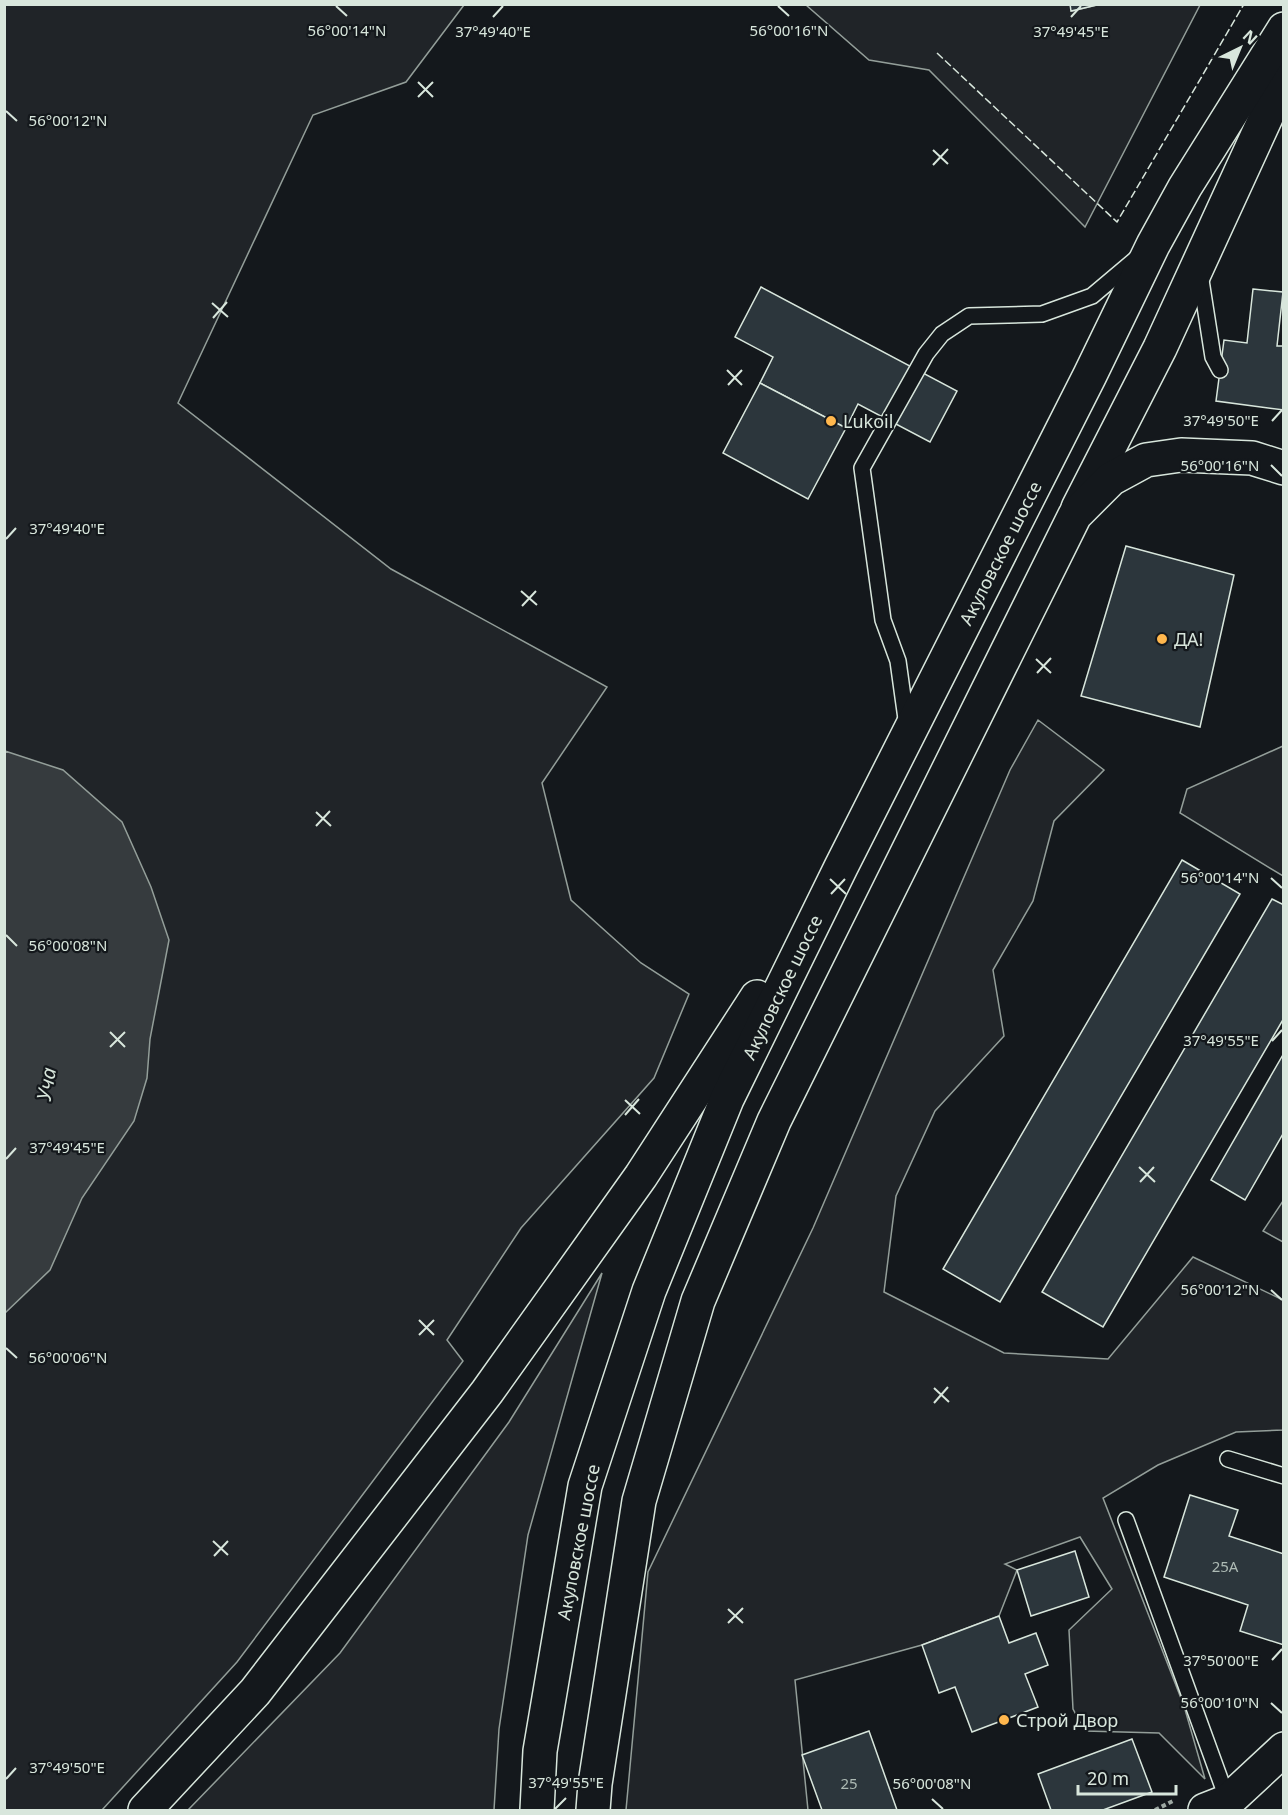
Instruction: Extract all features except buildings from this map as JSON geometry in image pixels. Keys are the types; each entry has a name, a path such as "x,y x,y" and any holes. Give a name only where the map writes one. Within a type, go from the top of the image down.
{"street":[{"name":"Акуловское шоссе","path":"537,1810 540,1751 585,1486 649,1291 727,1099 841,867 1085,386 1153,245 1185,187 1284,29"},
{"path":"593,1810 595,1784 639,1501 698,1301 774,1121 1160,348 1284,78"},
{"path":"1075,515 1111,479 1146,460 1181,455 1252,458 1284,468"},
{"path":"145,1810 255,1692 487,1392 641,1176 841,867"},
{"path":"1216,1806 1284,1749"},
{"path":"1216,1806 1284,1770"}],"lane":[{"path":"908,736 898,661 883,620 862,468 927,354 942,334 969,316 1042,314 1092,296 1153,245"},
{"path":"1199,264 1212,357 1220,370"},
{"path":"1228,1459 1284,1476"},
{"path":"1126,1520 1216,1806"}],"shaded area":[{"path":"1070,4 1072,11 1101,4 1200,5 1085,227 929,70 869,60 806,5"},
{"path":"5,5 464,5 406,82 313,115 178,403 391,569 607,687 542,783 571,900 641,963 689,994 654,1078 521,1228 447,1340 463,1361 237,1662 102,1810 5,1810"},
{"path":"1038,720 1104,770 1054,821 1033,901 993,970 1004,1036 935,1111 896,1196 884,1292 1004,1353 1108,1359 1193,1257 1283,1300 1283,1430 1236,1432 1158,1465 1103,1498 1184,1706 1205,1779 1159,1733 1085,1731 1073,1709 1069,1630 1112,1589 1080,1537 1005,1564 1017,1570 999,1616 922,1645 795,1680 808,1810 626,1810 648,1572 813,1228 1010,770"},
{"path":"1283,746 1283,876 1180,813 1187,789"},
{"path":"1283,1201 1283,1242 1263,1231"},
{"path":"602,1273 528,1535 499,1729 494,1810 188,1810 340,1653 509,1422"}],"water":[{"name":"Уча","path":"5,751 63,770 122,822 151,887 169,940 150,1039 147,1078 134,1121 82,1198 50,1270 5,1313"}],"fence":[{"path":"937,53 1117,222 1244,4"}],"place":[{"name":"Lukoil","path":"831,421"},
{"name":"ДА!","path":"1162,639"},
{"name":"Строй Двор","path":"1004,1720"}]}
